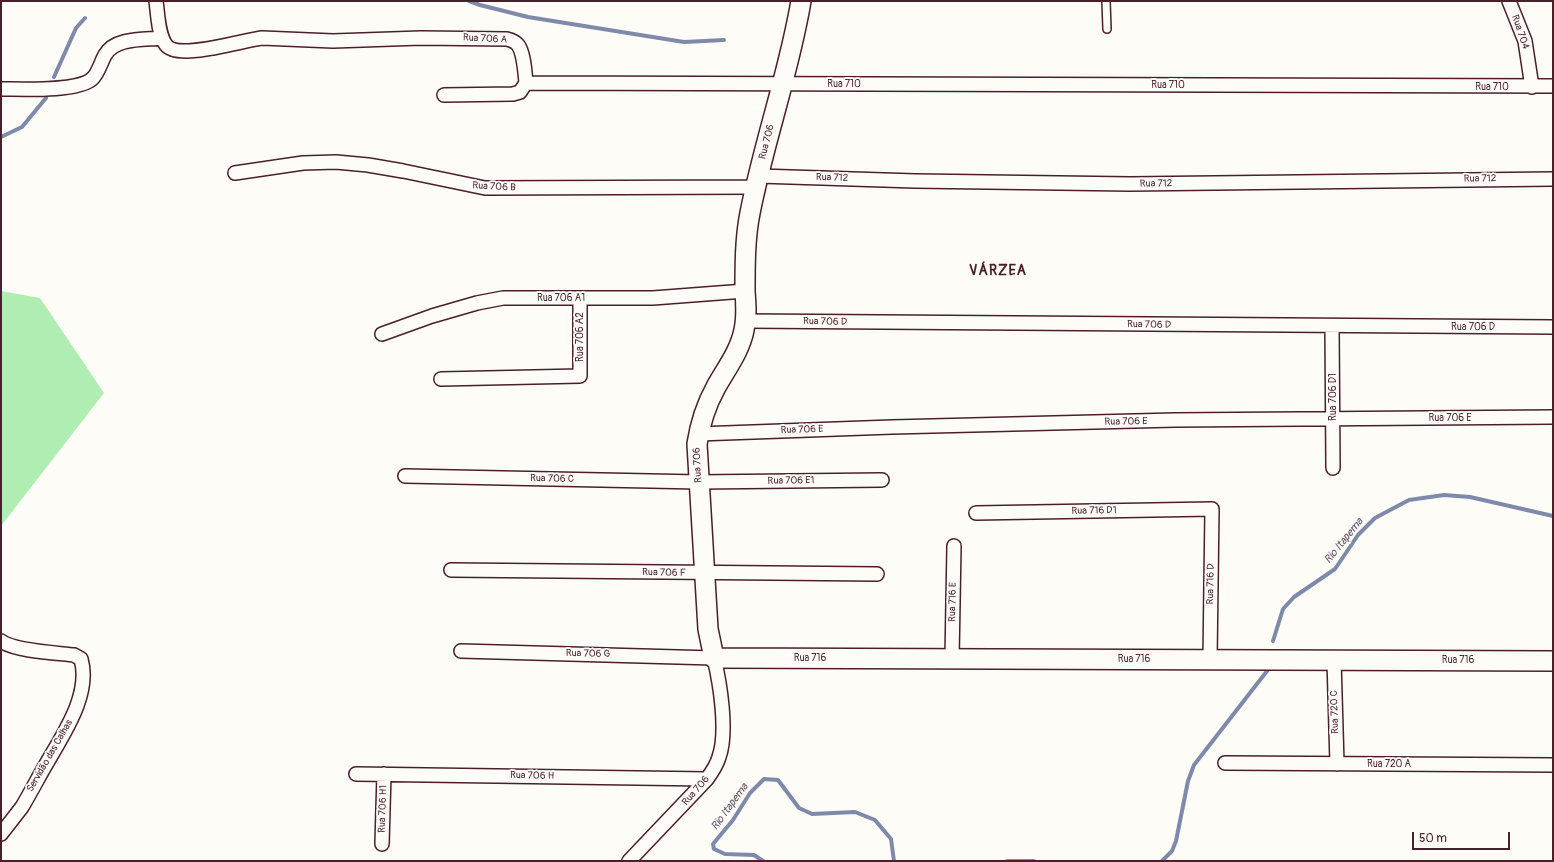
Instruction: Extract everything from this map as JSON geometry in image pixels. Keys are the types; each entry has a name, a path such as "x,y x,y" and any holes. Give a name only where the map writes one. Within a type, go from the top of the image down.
{"street":[{"path":"1,89 65,88 85,83 93,78 106,52 116,45 129,40 162,38 156,1"},
{"name":"Rua 706","path":"629,861 707,779 715,768 723,737 721,691 708,629 697,454 698,434 708,403 741,341 746,321 748,227 757,181 795,36 801,1"},
{"name":"Rua 704","path":"1509,1 1525,41 1532,87"},
{"name":"Rua 706 A","path":"162,38 167,47 173,50 183,51 217,47 250,39 262,38 333,41 420,38 507,39 514,41 521,51 526,83"},
{"path":"444,95 513,94 520,92 526,83 783,84"},
{"name":"Rua 710","path":"783,84 1553,86"},
{"name":"Rua 706 B","path":"235,173 303,163 336,162 368,165 403,171 485,188 757,181"},
{"name":"Rua 712","path":"757,181 923,181 1130,184 1553,178"},
{"name":"Rua 706 A1","path":"382,334 432,316 490,299 653,298 746,291"},
{"name":"Rua 706 A2","path":"441,378 580,376 580,298"},
{"name":"Rua 706 D","path":"746,321 1553,327"},
{"name":"Rua 706 D1","path":"1332,326 1333,468"},
{"name":"Rua 706 E","path":"698,434 924,426 1167,421 1553,417"},
{"name":"Rua 706 C","path":"405,476 699,482"},
{"name":"Rua 706 E1","path":"699,482 882,480"},
{"name":"Rua 716 D1","path":"976,513 1212,509"},
{"name":"Rua 716 D","path":"1210,659 1212,509"},
{"name":"Rua 716 E","path":"952,658 954,546"},
{"name":"Rua 706 F","path":"451,570 877,574"},
{"name":"Servidão das Calhas","path":"1,641 23,648 74,655 81,659 84,668 77,708 68,728 22,807 1,834"},
{"name":"Rua 706 G","path":"461,651 714,658"},
{"name":"Rua 716","path":"714,658 1553,661"},
{"name":"Rua 720 C","path":"1334,660 1337,764"},
{"name":"Rua 720 A","path":"1225,763 1553,765"},
{"name":"Rua 706 H","path":"356,774 707,779"},
{"name":"Rua 706 H1","path":"382,844 384,774"}],"lane":[{"path":"1106,1 1107,29"}],"green space":[{"path":"1,291 40,298 104,393 1,526"}],"waterway":[{"path":"469,1 528,17 684,42 724,40"},
{"path":"54,77 76,28 85,18"},
{"path":"1,137 22,127 46,98"},
{"name":"Rio Itapema","path":"1273,641 1283,609 1294,597 1335,569 1358,535 1375,518 1409,500 1444,495 1470,497 1553,516"},
{"name":"Rio Itapema","path":"1162,861 1172,851 1176,841 1188,781 1194,765 1267,671"},
{"name":"Rio Itapema","path":"763,861 754,855 725,854 714,849 713,844 733,820 750,793 764,779 778,780 799,808 812,814 855,812 875,820 891,839 894,861"},
{"name":"Rio Itapema","path":"1007,861 1034,861"}],"district":[{"name":"VÁRZEA","path":"998,271"}]}
